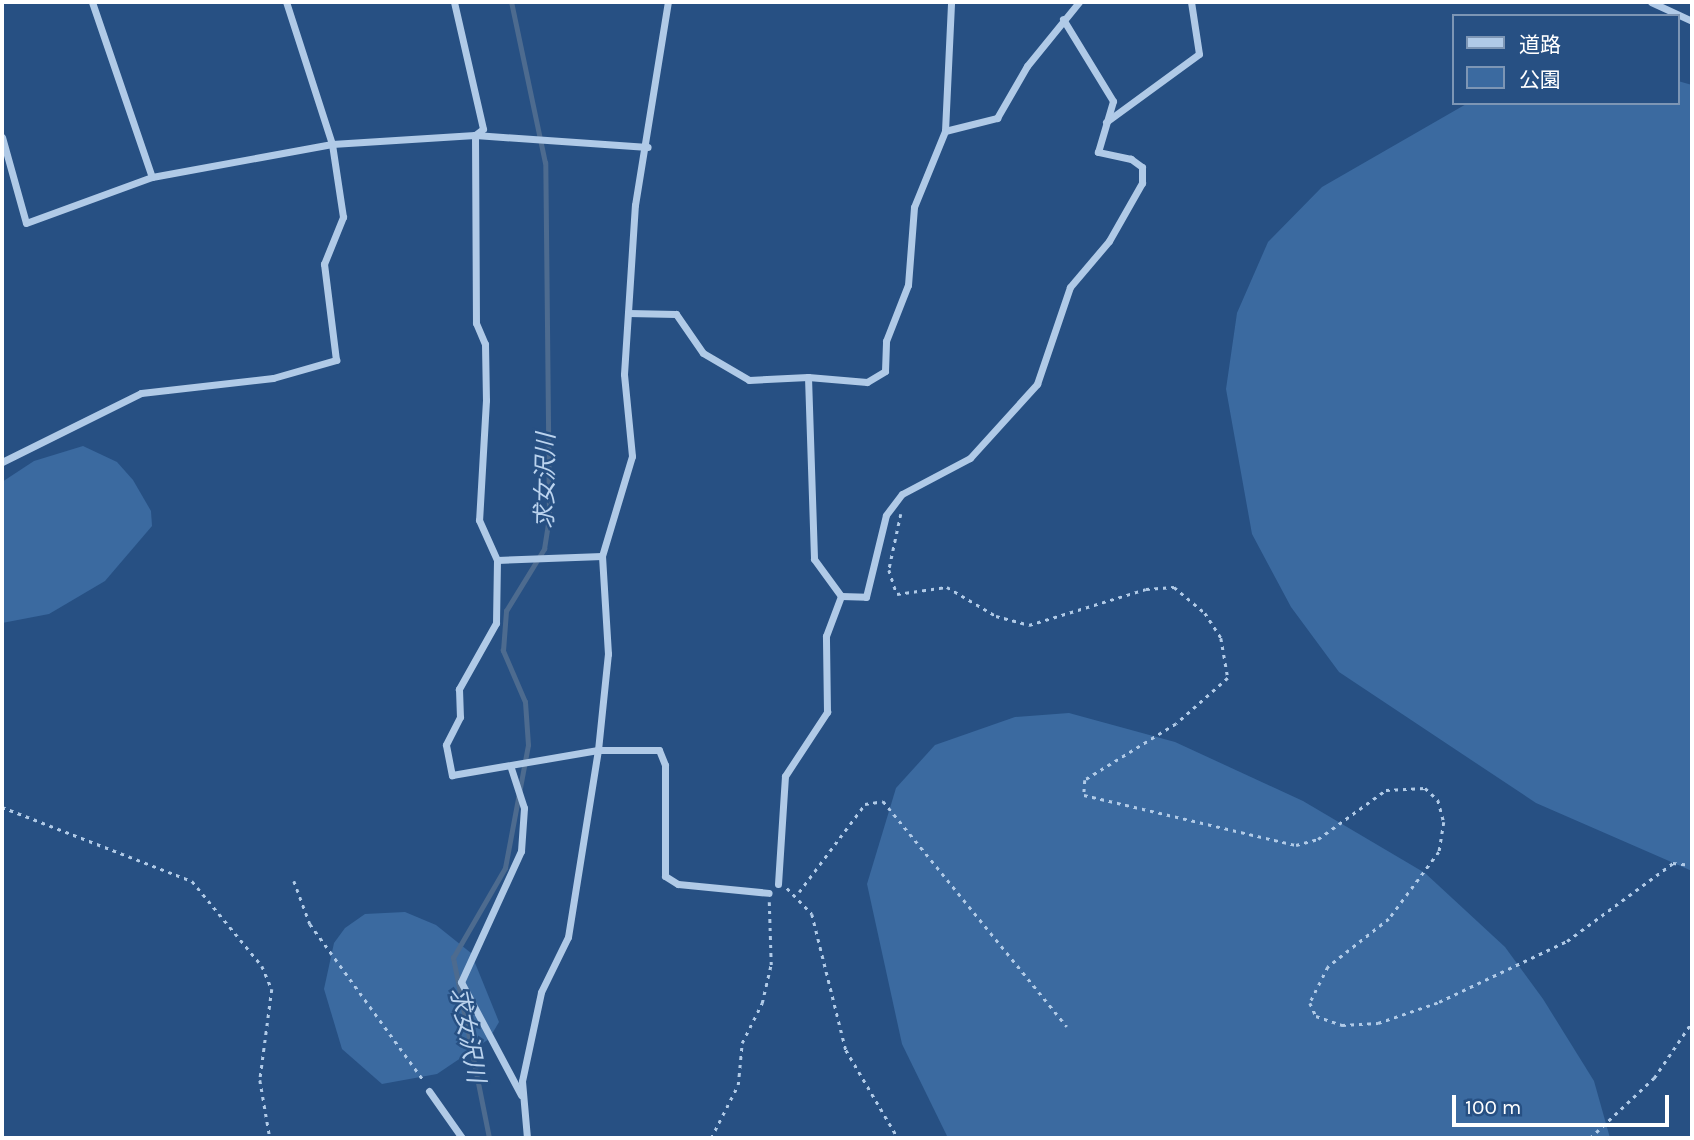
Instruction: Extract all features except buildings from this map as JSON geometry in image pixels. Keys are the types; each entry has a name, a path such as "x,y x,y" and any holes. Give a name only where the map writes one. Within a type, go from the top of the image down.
{"street":[{"path":"92,2 152,177"},
{"path":"2,462 141,393 273,378 335,360 324,264 343,217 332,144 286,2"},
{"path":"454,2 483,130 475,135"},
{"path":"527,1138 521,1095 541,992 568,937 598,750 608,654 602,556 632,456 624,374 635,205 648,147 668,2"},
{"path":"628,313 676,314 702,353 749,380 808,377 867,382 885,371 886,341 908,285 914,206 946,131 951,2"},
{"path":"946,131 997,118 1063,19 1069,5 1079,2"},
{"path":"1106,122 1199,54 1191,2"},
{"path":"1651,2 1677,14"},
{"path":"841,596 866,597 886,515 902,494 970,458 1037,384 1070,287 1109,242 1142,183 1142,167 1131,159 1098,152 1113,101 1063,19"},
{"path":"2,137 26,223 152,177 332,144 475,135 648,147"},
{"path":"475,135 476,323 485,344 486,400 476,475 479,520 497,560 496,623 459,689 460,717 446,761 452,775 511,768 598,750 659,750 665,765 665,876 678,884 769,893"},
{"path":"808,377 814,559 841,596"},
{"path":"497,560 602,556"},
{"path":"778,884 785,776 827,712 826,636 841,596"},
{"path":"511,768 524,808 521,851 473,944 461,982 521,1095"},
{"path":"429,1091 462,1138"}],"path":[{"path":"902,494 889,570 897,594 947,587 996,616 1029,625 1146,589 1174,587 1205,613 1221,638 1228,678 1176,724 1086,780 1084,795 1296,845 1327,833 1386,790 1424,788 1438,800 1444,822 1439,852 1389,919 1328,967 1310,1003 1317,1016 1342,1025 1378,1023 1439,1002 1567,941 1673,863 1692,865"},
{"path":"898,1138 846,1050 820,936 798,893 865,804 883,801 1067,1027"},
{"path":"2,807 192,881 244,945 272,989 260,1080 270,1138"},
{"path":"294,881 317,935 429,1091"},
{"path":"711,1138 738,1084 742,1043 762,1003 771,965 769,893"},
{"path":"1590,1138 1654,1078 1692,1021"}],"green space":[{"path":"1680,82 1692,85 1692,871 1536,803 1339,672 1291,607 1252,534 1226,389 1237,313 1268,242 1322,187 1465,105 1680,105"},
{"path":"83,446 117,462 133,480 151,511 152,526 105,581 49,614 2,623 2,482 34,461"},
{"path":"1069,713 1175,742 1303,801 1425,873 1505,947 1543,999 1594,1081 1610,1138 948,1138 902,1044 867,884 896,788 935,745 1015,717"},
{"path":"405,912 436,925 471,953 499,1022 489,1039 437,1074 382,1084 342,1049 324,989 334,943 345,928 365,914"}],"waterway":[{"name":"求女沢川","path":"489,1138 453,958 505,868 528,745 525,702 503,651 506,611 544,549 549,517 545,163 511,2"}]}
